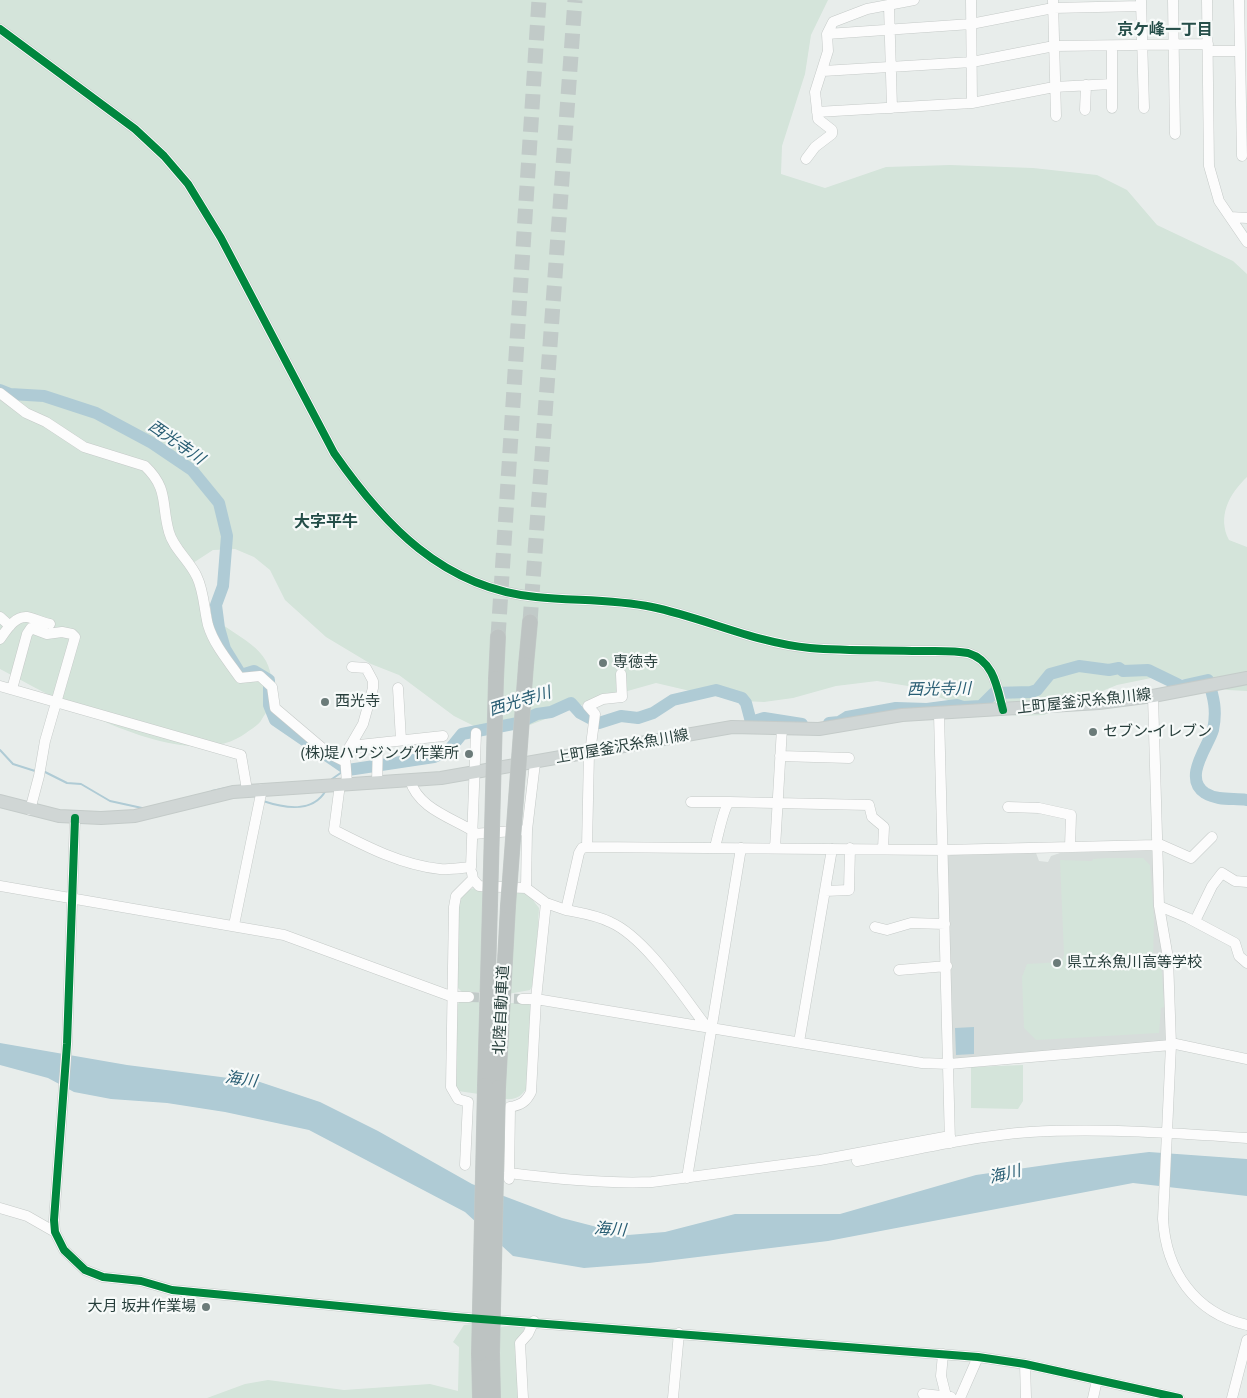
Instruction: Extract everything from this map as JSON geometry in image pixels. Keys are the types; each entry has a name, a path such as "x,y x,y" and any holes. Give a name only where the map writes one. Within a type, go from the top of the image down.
{"highway":[{"name":"北陸自動車道","path":"492,1087 530,622"},
{"name":"北陸自動車道","path":"480,1398 485,1353 492,1087 490,904 498,637"},
{"name":"北陸自動車道","path":"485,1353 493,1398"}],"main road":[{"name":"上町屋釜沢糸魚川線","path":"0,801 30,810 75,818 135,816 217,794 247,790 410,780 476,773 726,728 820,729 902,715 1099,703 1153,696 1247,678"}],"street":[{"path":"806,159 815,147 832,134 832,130 818,119 815,92 828,51 827,34 833,22 867,9 914,0"},
{"path":"971,0 972,103"},
{"path":"1174,0 1175,134"},
{"path":"1207,0 1209,166 1219,200 1247,242"},
{"path":"1239,0 1243,15 1240,51 1242,156"},
{"path":"827,34 971,24 1053,4 1141,3 1144,108"},
{"path":"1053,4 1056,116"},
{"path":"890,6 892,108"},
{"path":"0,29 118,115 150,142 177,170 210,218 334,452 358,485 398,530 416,547 440,565 464,578 495,590 535,597 600,599 637,604 790,645 829,649 968,653 981,659 991,671 1003,710"},
{"path":"823,71 972,62 1054,46 1174,45 1240,51"},
{"path":"1112,46 1112,108"},
{"path":"817,112 972,103 1054,86 1112,84"},
{"path":"1084,110 1086,86"},
{"path":"1230,217 1247,218"},
{"path":"0,393 26,413 46,422 84,447 145,466 152,472 161,484 171,539 190,562 198,577 209,627 230,665 240,678 260,676 272,687 275,708 328,753 344,761"},
{"path":"0,639 10,626 26,617 50,624"},
{"path":"0,618 10,626"},
{"path":"12,690 27,634 31,628 47,634 62,632 72,634 75,637 45,741 39,776 30,810"},
{"path":"352,667 366,668 373,681 367,714 344,761 343,784 334,830 381,854 419,866 442,870 472,867"},
{"path":"587,847 590,753 595,714 588,706 598,701 622,696 622,674"},
{"path":"0,686 241,754 247,790"},
{"path":"398,688 401,740"},
{"path":"1153,696 1159,906 1168,958 1171,1044 1164,1205 1166,1244 1175,1272 1200,1303 1216,1314 1247,1325"},
{"path":"939,714 946,924 950,1140"},
{"path":"775,848 782,728"},
{"path":"476,733 473,879 479,886 526,888 546,903 601,918 621,928 653,958 709,1027"},
{"path":"350,746 443,736"},
{"path":"377,782 378,743"},
{"path":"780,756 849,758"},
{"path":"526,888 528,830 534,763"},
{"path":"410,780 412,787 425,804 473,832 528,830"},
{"path":"234,925 262,790"},
{"path":"691,802 870,805 872,817 884,827 883,849"},
{"path":"715,847 723,824 725,807 729,802"},
{"path":"1008,807 1039,808 1071,815 1070,847"},
{"path":"75,818 67,1044 54,1192 55,1232 64,1250 85,1270 103,1277 141,1281 172,1290 320,1305 978,1357 1025,1364 1097,1380 1151,1395 1179,1398"},
{"path":"566,910 579,853 582,848 587,847 944,850 1157,844 1191,858 1212,837"},
{"path":"687,1178 709,1027 741,848"},
{"path":"825,891 849,890 850,848"},
{"path":"799,1042 832,849"},
{"path":"1195,921 1212,886 1222,873 1235,881 1247,882"},
{"path":"473,879 456,896 450,1087 453,1095 458,1099 510,1107 520,1105 527,1100 531,1092 536,999 546,903"},
{"path":"0,886 284,935 453,997 469,997"},
{"path":"1159,906 1195,921 1235,943 1239,956 1247,963"},
{"path":"874,927 887,930 911,924 946,924"},
{"path":"899,970 947,966"},
{"path":"522,999 536,999 922,1063 949,1064 1171,1044 1247,1060"},
{"path":"465,1165 468,1102"},
{"path":"510,1107 509,1176 625,1183 687,1178 950,1140 1031,1132 1167,1132 1247,1138"},
{"path":"857,1161 950,1140"},
{"path":"0,1208 27,1216 55,1232"},
{"path":"523,1398 520,1343 528,1334 534,1321"},
{"path":"673,1398 679,1333"},
{"path":"1232,1398 1247,1340"},
{"path":"943,1354 941,1376 946,1396"},
{"path":"923,1394 958,1398 978,1357"},
{"path":"1025,1364 1026,1398"},
{"path":"1092,1398 1097,1380"}],"shaded area":[{"path":"0,0 828,0 811,35 805,74 782,146 781,174 825,188 886,167 950,165 1033,168 1097,175 1127,190 1157,225 1233,261 1247,274 1247,477 1230,498 1224,523 1229,540 1247,547 1247,691 1228,690 1194,681 1161,676 1117,685 1044,715 1019,716 975,710 908,686 877,681 836,686 793,698 764,702 743,701 703,694 656,683 592,701 530,725 502,731 476,727 454,716 399,675 371,664 326,637 285,600 270,570 254,557 235,549 213,550 193,563 197,592 206,610 223,625 251,644 266,661 270,670 273,687 272,702 261,721 246,733 221,744 190,746 157,740 122,729 87,714 0,669"},
{"name":"県立糸魚川高等学校","path":"1151,850 1155,855 1164,954 1167,1042 952,1059 946,857 951,855 1036,853 1039,861 1048,862 1051,856 1060,853"},
{"path":"1143,858 1150,865 1154,920 1153,961 1161,961 1164,1007 1161,1008 1159,1033 1036,1040 1024,1028 1022,977 1027,964 1061,962 1064,955 1060,860 1092,861 1093,859"},
{"path":"474,888 484,893 480,992 462,992 456,986 458,898 465,891"},
{"path":"517,891 529,895 539,908 535,981 530,990 508,994 514,894"},
{"path":"460,1001 480,1002 479,1094 458,1091 454,1086 456,1007"},
{"path":"508,1003 528,1003 532,1007 528,1086 519,1097 513,1099 505,1099"},
{"path":"1023,1065 1023,1101 1018,1109 971,1108 971,1067"},
{"path":"473,1324 473,1398 207,1398 245,1384 268,1380 344,1390 430,1384 458,1391 459,1347 453,1342 464,1325"},
{"path":"501,1327 526,1327 517,1341 518,1398 500,1398 497,1335"}],"water":[{"path":"974,1027 974,1054 956,1055 955,1028"},
{"name":"海川","path":"0,1043 127,1065 260,1082 320,1102 378,1131 472,1184 562,1218 628,1235 665,1232 735,1214 840,1214 976,1175 1149,1152 1247,1159 1247,1196 1133,1183 828,1241 649,1263 584,1268 513,1256 465,1212 309,1130 225,1112 167,1103 111,1099 74,1092 48,1078 0,1065"}],"waterway":[{"name":"西光寺川","path":"0,390 10,394 44,396 96,413 152,443 192,470 219,503 227,536 223,586 216,605 219,628 225,649 241,675 254,671 269,680 269,705 275,720 348,770 434,757 449,750 462,734 518,723 537,714 551,712 571,703 580,713 599,723 621,716 638,718 653,713 673,700 716,690 742,698 746,703 751,722 764,718 802,724"},
{"name":"西光寺川","path":"829,723 839,722 847,717 896,708 927,709 957,705 963,707 981,706 994,693 1031,692 1037,690 1050,674 1079,666 1109,670 1119,668 1123,671 1148,670 1181,686 1208,680 1212,693 1215,717 1211,736 1196,770 1196,779 1199,787 1210,796 1247,800"},
{"path":"0,750 13,764 35,771"},
{"path":"45,772 67,783 81,784 110,801 142,808"},
{"path":"332,779 342,772"},
{"path":"212,791 236,786"},
{"path":"263,801 280,806 306,806 314,803 326,790"}],"tunnel":[{"path":"498,637 539,0"},
{"path":"530,622 575,0"},
{"path":"469,997 522,999"}],"cycle path":[{"path":"0,29 135,129 164,156 188,184 221,238 334,453 374,505 395,528 419,549 444,566 472,581 503,591 536,597 637,604 691,617 750,636 790,645 837,650 956,651 968,653 977,657 989,668 996,684 1003,710"},
{"path":"75,818 67,1044 54,1220 55,1232 64,1250 85,1270 103,1277 141,1281 172,1290 455,1317 978,1357 1025,1364 1179,1398"}],"place":[{"name":"専徳寺","path":"603,663"},
{"name":"西光寺","path":"325,702"},
{"name":"セブン-イレブン","path":"1093,732"},
{"name":"(株)堤ハウジング作業所","path":"469,754"},
{"name":"県立糸魚川高等学校","path":"1057,963"},
{"name":"大月 坂井作業場","path":"206,1307"}],"district":[{"name":"京ケ峰一丁目","path":"1165,31"},
{"name":"大字平牛","path":"326,523"}]}
